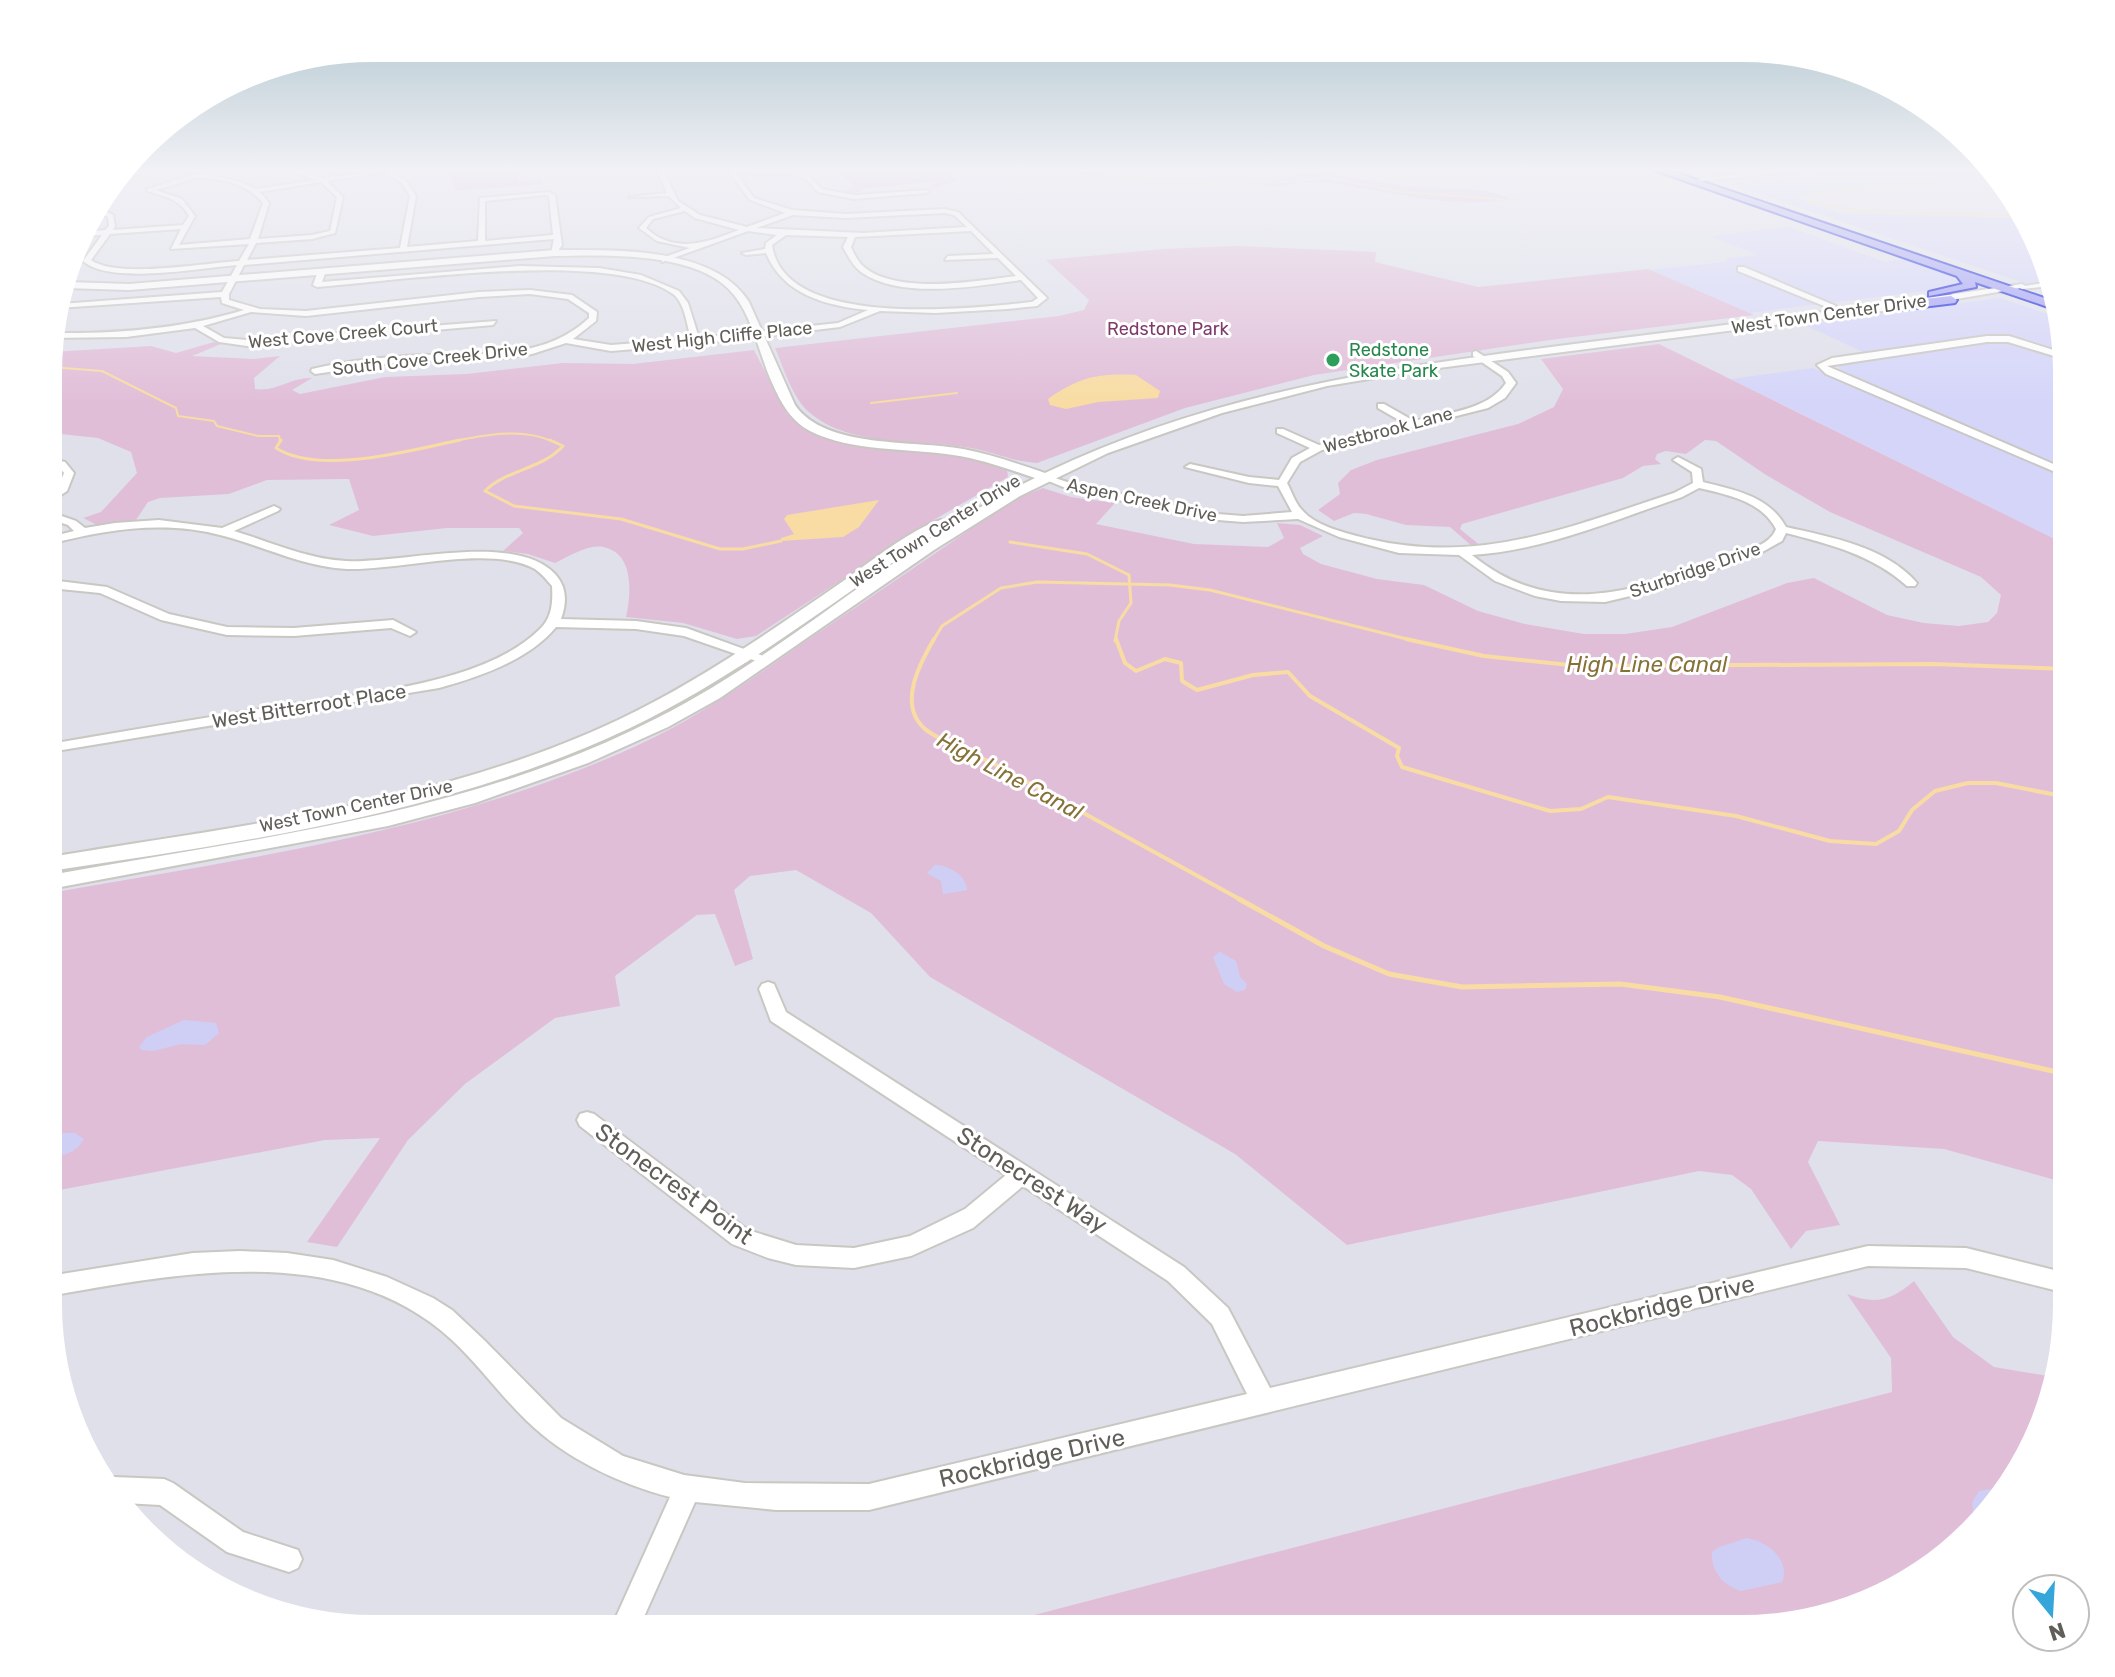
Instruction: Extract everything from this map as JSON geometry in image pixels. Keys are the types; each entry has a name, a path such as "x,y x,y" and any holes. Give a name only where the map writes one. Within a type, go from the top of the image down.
{"highway":[{"path":"1875,247 1963,277 1972,283 1968,287 1933,294"},
{"path":"1884,247 2046,307"},
{"path":"1904,247 2042,294"},
{"path":"1984,288 2001,289"},
{"path":"1898,306 1986,296 2046,308"}],"street":[{"path":"95,247 87,261 97,268 149,271 434,247"},
{"path":"248,311 225,301 225,294 250,247"},
{"path":"555,253 556,247"},
{"path":"768,247 783,281 829,300 878,309 949,311 1041,302 1043,298 990,247"},
{"path":"847,247 864,271 886,279 939,285 1021,278"},
{"path":"665,260 698,248"},
{"path":"746,253 768,251"},
{"name":"Aspen Creek Drive","path":"75,285 129,287 555,253 603,253 665,260 711,273 732,285 740,295 792,407 800,419 813,426 861,441 989,458 1073,488 1218,517 1243,519 1300,515"},
{"path":"948,258 999,256"},
{"path":"322,271 317,285 520,268 579,268 623,274 652,281 676,293 684,303 696,341"},
{"path":"1741,269 1832,306"},
{"path":"2022,287 2040,285"},
{"name":"West Town Center Drive","path":"62,880 360,826 468,799 550,771 636,735 714,694 1038,475 1099,442 1216,402 1330,375 1898,306 2022,287"},
{"name":"West Town Center Drive","path":"1480,356 1832,306 1984,288"},
{"name":"South Cove Creek Drive","path":"248,311 307,312 537,293 582,301 593,312 589,324 563,340 499,355 408,358 339,365 315,371"},
{"path":"70,306 225,294"},
{"path":"815,306 829,300"},
{"name":"West High Cliffe Place","path":"563,340 611,348 696,341 840,325 878,309"},
{"path":"65,336 91,337 198,326 248,311"},
{"name":"West Cove Creek Court","path":"198,326 222,340 247,343 493,323"},
{"path":"2052,352 2009,339 1987,339 1821,365 1837,375 2053,468"},
{"name":"Westbrook Lane","path":"1282,483 1296,460 1318,448 1485,406 1502,396 1511,383 1505,374 1480,356"},
{"path":"1381,406 1411,423"},
{"path":"1280,431 1318,448"},
{"path":"1190,467 1249,480 1282,483 1300,515 1343,535 1379,546 1464,554 1507,548 1678,495 1698,484 1697,471 1678,460"},
{"path":"62,465 69,473 62,490"},
{"name":"West Town Center Drive","path":"62,862 362,809 465,784 544,757 622,725 695,687 973,503 1038,475"},
{"name":"Sturbridge Drive","path":"1464,554 1478,568 1505,583 1541,594 1600,598 1627,595 1760,549 1778,539 1782,529 1767,509 1729,491 1698,484"},
{"path":"223,532 274,509"},
{"path":"62,519 81,531"},
{"path":"62,537 81,531 141,523 183,524 223,532 311,560 349,565 492,557 539,565 558,585 559,604 552,623 636,625 686,632 767,660"},
{"path":"1782,529 1825,539 1888,565 1911,583"},
{"path":"62,585 103,590 165,617 227,631 294,632 393,624 410,632"},
{"name":"West Bitterroot Place","path":"62,746 439,684 496,664 552,623"},
{"name":"Stonecrest Way","path":"768,989 778,1016 1176,1274 1220,1316 1265,1403"},
{"name":"Stonecrest Point","path":"587,1120 740,1237 758,1246 816,1259 861,1258 918,1246 969,1220 1023,1173"},
{"name":"Rockbridge Drive","path":"62,1283 138,1268 200,1261 271,1260 351,1274 427,1307 467,1340 552,1427 623,1470 687,1490 784,1499 869,1497 1868,1256 1966,1258 2053,1280"},
{"path":"124,1490 164,1492 236,1543 289,1559"},
{"path":"631,1615 687,1490"}],"shaded area":[{"path":"1738,247 1845,247 1885,262 1907,259 1967,282 1964,286 1749,313 1650,270 1726,262 1728,258 1758,255"},
{"path":"1918,247 2026,247 2041,289"},
{"path":"2000,298 2047,314 2052,348 1999,334 1863,352 1802,324"},
{"path":"1996,341 2017,343 2052,355 2053,466 1842,372 1838,366 1844,362"},
{"path":"1813,368 2053,473 2053,538 1731,379"},
{"path":"1136,375 1160,391 1158,398 1098,402 1066,409 1050,405 1048,399 1089,378"},
{"path":"879,500 859,527 843,537 781,541 781,538 794,534 784,519 787,515"}],"green space":[{"name":"Redstone Park","path":"1266,247 1376,252 1375,262 1478,287 1648,269 1754,315 1550,340 1314,375 1185,408 1037,463 971,448 887,440 845,432 827,424 804,407 789,382 775,348 1059,316 1084,310 1089,300 1046,260 1164,249"},
{"path":"214,342 221,344 192,356 254,359 280,356 254,378 255,389 312,378 292,390 300,394 385,377 466,374 563,363 633,364 754,350 787,414 823,435 985,461 1007,470 1008,477 932,521 756,636 737,639 683,623 626,617 629,587 626,566 621,557 603,547 585,549 555,563 528,554 503,551 523,533 519,528 447,528 373,536 329,525 359,510 349,479 267,480 229,494 160,498 148,502 136,520 97,525 83,518 101,512 137,473 131,452 98,438 62,434 63,351 151,346 176,353"},
{"path":"1659,344 2053,538 2053,1179 1944,1149 1818,1141 1808,1162 1840,1225 1806,1231 1791,1249 1751,1189 1732,1175 1699,1171 1347,1245 1235,1154 930,977 871,913 796,870 750,876 734,890 753,959 735,966 715,914 697,915 615,976 620,1006 555,1018 465,1084 408,1140 337,1247 307,1242 380,1138 325,1140 62,1190 62,891 346,838 420,821 564,776 634,747 700,712 1013,500 1043,488 1071,497 1115,503 1096,524 1194,544 1268,547 1284,538 1277,523 1300,525 1323,536 1300,548 1303,554 1321,564 1377,579 1424,585 1478,611 1525,624 1584,634 1625,634 1672,627 1787,583 1814,578 1887,615 1924,623 1959,626 1988,622 1997,613 2001,595 1981,577 1830,512 1766,475 1716,441 1705,440 1686,454 1666,451 1657,454 1655,459 1661,464 1643,466 1623,478 1462,524 1460,529 1481,546 1473,547 1450,527 1406,525 1354,513 1334,521 1318,510 1340,494 1338,483 1351,470 1377,460 1518,424 1554,407 1563,389 1541,359"},
{"path":"1914,1281 1953,1337 1994,1367 2044,1375 2037,1404 2021,1442 2001,1477 1976,1509 1947,1538 1915,1563 1880,1583 1842,1599 1803,1609 1742,1615 1034,1615 1892,1392 1891,1358 1847,1294 1874,1300 1898,1293"}],"sand":[{"path":"935,865 956,872 964,880 967,890 943,894 941,881 927,873"},
{"path":"1220,952 1236,961 1240,977 1247,984 1245,990 1237,992 1224,984 1213,957"},
{"path":"184,1020 216,1023 219,1033 205,1045 181,1044 153,1051 139,1047 147,1037"},
{"path":"62,1133 75,1133 84,1139 70,1153 62,1155"},
{"path":"1992,1489 1973,1512 1972,1503 1979,1491"},
{"path":"1747,1538 1762,1543 1780,1559 1784,1574 1782,1582 1741,1591 1719,1577 1712,1552"}],"waterway":[{"path":"62,368 102,371 176,408 178,416 214,421 217,426 258,436 279,436 280,442"},
{"path":"871,403 957,393"},
{"path":"452,442 516,434 542,437 554,442"},
{"path":"452,442 460,440"},
{"path":"550,440 563,446 545,460 503,478 485,491 514,506 621,519 720,549 743,549 781,541"},
{"path":"280,442 276,448 294,456 340,460 392,454 452,442"},
{"path":"1010,542 1087,554 1129,575 1130,584"},
{"name":"High Line Canal","path":"933,641 942,626 1001,588 1037,582 1130,584"},
{"path":"1115,641 1119,621 1131,603 1130,584"},
{"name":"High Line Canal","path":"1130,584 1210,590 1414,641"},
{"name":"High Line Canal","path":"934,639 918,672 912,696 917,719 925,729 1243,901"},
{"path":"1116,639 1125,663 1136,671 1165,659 1181,663 1182,681 1197,690 1253,675 1288,672 1310,696 1399,748 1397,756 1402,767 1550,811 1581,809 1608,797 1736,816 1830,841 1876,844 1899,831 1912,810 1935,791 1968,783 1996,783 2053,794"},
{"name":"High Line Canal","path":"1406,639 1414,641"},
{"name":"High Line Canal","path":"1414,641 1484,656 1579,666 1933,664 2053,668"},
{"name":"High Line Canal","path":"1239,899 1324,946 1389,974 1462,987 1620,984 1720,997 2053,1071"}],"place":[{"name":"Redstone Skate Park","path":"1333,360"}]}
